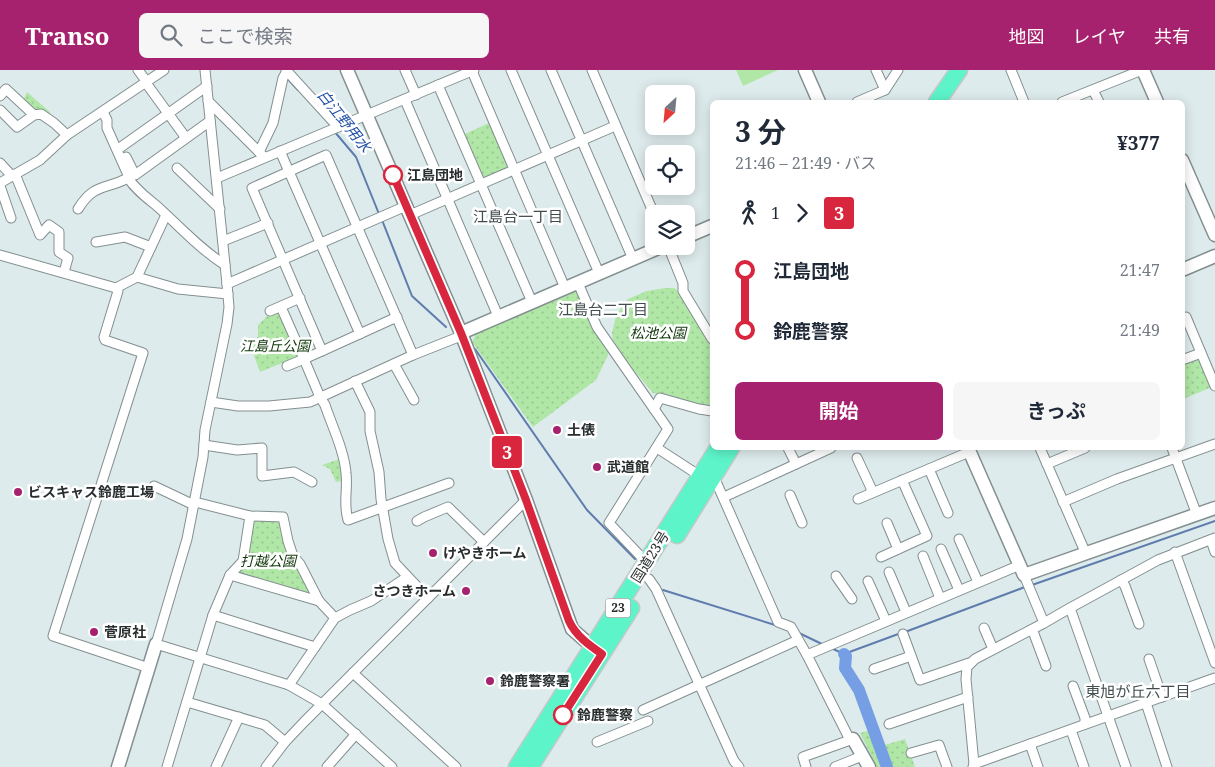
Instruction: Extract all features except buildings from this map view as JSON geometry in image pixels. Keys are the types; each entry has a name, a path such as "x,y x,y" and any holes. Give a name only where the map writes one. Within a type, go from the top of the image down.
{"highway":[{"path":"938,100 959,70"},
{"path":"951,100 971,70"},
{"name":"国道23号","path":"707,477 717,450"},
{"name":"国道23号","path":"528,764 707,477 730,450"}],"street":[{"path":"138,70 186,138"},
{"path":"0,182 40,160 67,135 105,116 146,82 164,70"},
{"path":"118,767 187,538 195,504 205,430 227,324 228,294 205,70"},
{"path":"347,70 461,333 526,500 572,629 597,651"},
{"path":"405,70 416,95"},
{"path":"217,178 262,155 280,151 406,100 438,85 452,74 473,70 565,288"},
{"path":"511,70 599,273"},
{"path":"552,70 633,259"},
{"path":"592,70 650,205"},
{"path":"805,70 818,100"},
{"path":"876,70 885,90"},
{"path":"862,100 885,90 898,70"},
{"path":"1011,70 1023,100"},
{"path":"1067,100 1142,70 1156,100"},
{"path":"285,73 334,128"},
{"path":"262,155 273,123 285,73"},
{"path":"438,85 532,302"},
{"path":"121,147 207,86"},
{"path":"0,96 6,89 34,115"},
{"path":"1093,90 1097,100"},
{"path":"406,100 498,316"},
{"path":"208,101 262,155"},
{"path":"0,110 18,127 34,115 44,115 67,135"},
{"path":"105,116 136,175 210,121"},
{"path":"105,116 107,128 128,178 136,190 225,266"},
{"path":"227,284 381,217 447,199 616,126"},
{"path":"280,151 360,334"},
{"path":"322,351 252,188 326,155 413,355"},
{"path":"0,163 13,175 40,235 49,224 60,232 59,252 68,258 64,272"},
{"path":"1185,167 1215,235"},
{"path":"177,168 220,209"},
{"path":"78,209 95,190 104,185 117,183 128,178"},
{"path":"0,186 11,218"},
{"path":"0,255 116,288 137,277 166,215"},
{"path":"223,241 268,223"},
{"path":"695,233 710,227"},
{"path":"96,242 125,237 151,246"},
{"path":"211,402 238,406 269,406 310,402 413,355 456,338 461,333 498,316 645,254"},
{"path":"672,255 683,283 683,291 710,336"},
{"path":"1185,269 1215,256"},
{"path":"137,277 178,289 228,294"},
{"path":"578,283 597,327 668,429 609,523 648,571 734,762 739,767"},
{"path":"116,288 118,291 104,338 105,340 143,353 53,636 149,668"},
{"path":"270,311 300,298"},
{"path":"281,307 325,405 346,471 345,510 348,520 449,483"},
{"path":"287,366 397,317"},
{"path":"1185,318 1214,379"},
{"path":"1185,359 1201,352"},
{"path":"394,364 414,400"},
{"path":"355,381 370,412 370,431 379,472 388,539 395,564 428,598"},
{"path":"654,409 660,398 710,411"},
{"path":"1063,502 1117,479 1215,444"},
{"path":"204,445 238,450 262,448 262,476 294,472 312,482"},
{"path":"656,448 707,477 724,497 778,622 795,634 851,739 866,762 835,767"},
{"path":"789,450 796,464"},
{"path":"724,497 827,450"},
{"path":"858,499 929,469 967,450"},
{"path":"969,450 1044,623"},
{"path":"1041,450 1086,554"},
{"path":"1047,464 1080,450"},
{"path":"1173,450 1197,514"},
{"path":"858,458 871,488 871,493"},
{"path":"929,469 948,513"},
{"path":"881,557 927,536 902,480"},
{"path":"154,486 195,504 250,516 283,517 293,556 300,564 319,601 335,618"},
{"path":"790,495 802,523"},
{"path":"266,767 285,742 322,704 526,500"},
{"path":"418,521 424,516 448,507 484,542"},
{"path":"807,655 978,582 1025,577 1215,508"},
{"path":"167,767 213,615 230,575 243,561 250,516"},
{"path":"887,523 898,549"},
{"path":"959,538 978,582"},
{"path":"903,634 920,680 969,664 993,649 1175,552 1213,539 1215,552"},
{"path":"941,549 959,590"},
{"path":"1175,552 1215,664"},
{"path":"923,556 940,598"},
{"path":"890,572 906,612"},
{"path":"230,575 319,601"},
{"path":"836,576 852,599"},
{"path":"289,685 335,618 371,601 407,577"},
{"path":"1121,580 1125,586 1138,624"},
{"path":"868,581 886,621"},
{"path":"1070,608 1126,767"},
{"path":"213,615 315,647"},
{"path":"984,628 993,649"},
{"path":"1031,630 1046,666"},
{"path":"643,710 699,684 795,634"},
{"path":"156,644 289,685 322,704 392,767"},
{"path":"874,669 911,656"},
{"path":"1149,660 1162,697"},
{"path":"969,664 966,673 974,766 1215,678"},
{"path":"353,673 456,767"},
{"path":"1073,686 1085,718 1085,724"},
{"path":"889,724 968,697"},
{"path":"187,702 265,725 285,742"},
{"path":"1146,703 1167,767"},
{"path":"216,767 239,717"},
{"path":"597,742 648,721"},
{"path":"1071,730 1084,767"},
{"path":"327,767 356,734"},
{"path":"806,767 802,757 851,739"},
{"path":"1030,744 1038,767"},
{"path":"911,753 939,745 947,767"}],"green space":[{"path":"736,70 778,70 743,86"},
{"path":"27,92 50,112 50,115 34,110 23,101"},
{"path":"489,123 492,124 509,163 506,168 485,177 480,175 463,136"},
{"name":"松池公園","path":"674,288 682,293 710,340 710,408 653,393 631,367 613,340 612,333 616,316 624,303 628,299 647,291"},
{"path":"576,290 593,329 609,353 596,380 533,427 472,342 477,332"},
{"name":"江島丘公園","path":"280,310 299,356 260,372 252,350 258,336 258,325 268,315"},
{"path":"1196,358 1200,359 1212,387 1185,398 1185,363"},
{"path":"340,459 343,481 336,482 330,469 322,465"},
{"name":"打越公園","path":"254,520 278,520 280,522 298,567 310,590 307,595 239,575 237,571 251,523"},
{"path":"871,730 885,767 877,767 860,733"},
{"path":"905,739 915,767 889,767 881,746"}],"waterway":[{"name":"白江野用水","path":"286,77 298,90"},
{"name":"白江野用水","path":"334,131 356,157 379,214"},
{"name":"白江野用水","path":"382,220 412,296 446,327"},
{"path":"475,349 587,510 635,559"},
{"path":"1032,585 1215,521"},
{"path":"905,632 1025,587"},
{"path":"663,590 775,625"},
{"path":"799,633 824,645"},
{"path":"831,648 844,654 901,633"},
{"name":"白江野用水","path":"844,654 846,656 845,668 859,690 887,767"}],"bus line":[{"name":"3","path":"393,175 461,333 526,500 572,629 602,654 563,715"}],"place":[{"name":"江島団地","path":"393,175"},
{"name":"土俵","path":"557,430"},
{"name":"武道館","path":"597,467"},
{"name":"ビスキャス鈴鹿工場","path":"18,492"},
{"name":"けやきホーム","path":"433,553"},
{"name":"さつきホーム","path":"466,591"},
{"name":"菅原社","path":"94,632"},
{"name":"鈴鹿警察署","path":"490,681"},
{"name":"鈴鹿警察","path":"563,715"}],"district":[{"name":"江島台一丁目","path":"518,217"},
{"name":"江島台二丁目","path":"603,310"},
{"name":"東旭が丘六丁目","path":"1138,692"}]}
